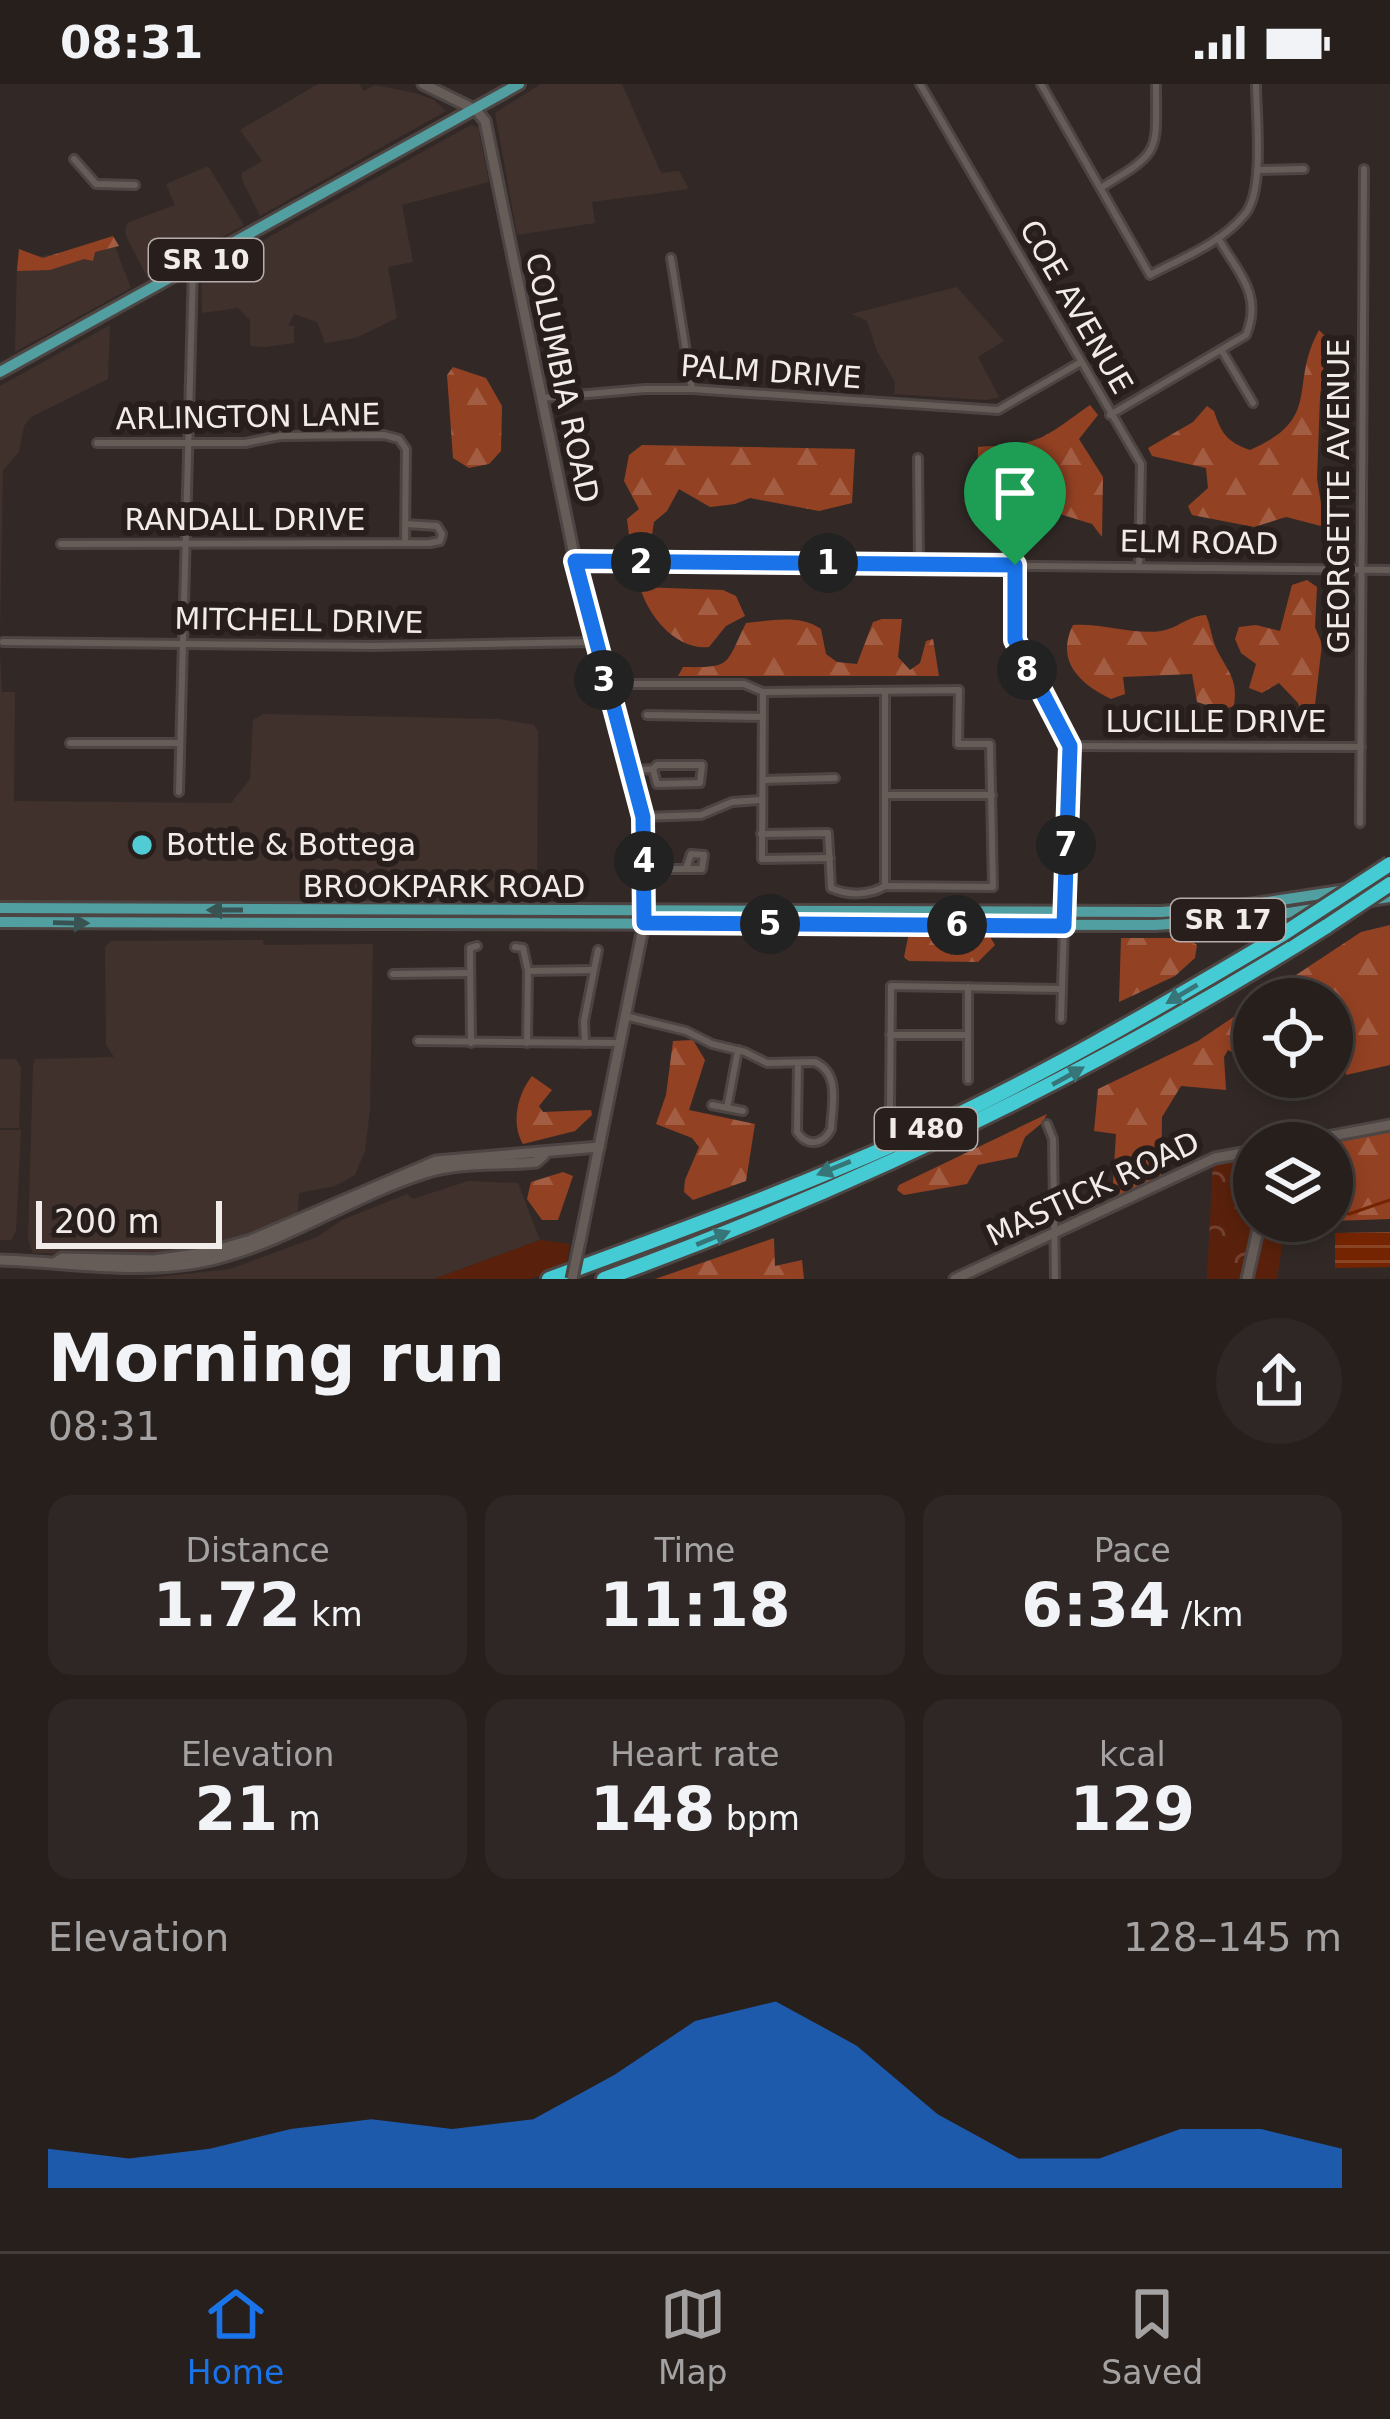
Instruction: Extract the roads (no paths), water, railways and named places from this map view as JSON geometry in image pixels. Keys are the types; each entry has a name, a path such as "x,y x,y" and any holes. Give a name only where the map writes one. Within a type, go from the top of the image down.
{"highway":[{"name":"I 480","path":"549,1279 694,1228 906,1138 1145,1016 1390,864"},
{"name":"I 480","path":"604,1279 797,1204 1037,1093 1155,1029 1390,884"}],"main road":[{"name":"SR 10","path":"0,372 520,84"},
{"name":"BROOKPARK ROAD","path":"1064,919 1248,905 1390,884"},
{"name":"BROOKPARK ROAD","path":"0,908 1239,920 1390,897"},
{"name":"BROOKPARK ROAD","path":"0,922 644,917"}],"street":[{"path":"424,84 476,110"},
{"name":"COE AVENUE","path":"920,84 1141,464 1139,566"},
{"path":"1041,84 1150,275 1218,238 1248,212 1257,170 1256,84"},
{"path":"1102,188 1150,159 1156,142 1156,84"},
{"name":"COLUMBIA ROAD","path":"476,110 490,138 594,642 643,817 644,917 572,1279"},
{"path":"74,159 96,184 134,185"},
{"name":"GEORGETTE AVENUE","path":"1360,823 1364,169"},
{"path":"1257,170 1304,170"},
{"path":"1110,415 1246,335 1254,315 1252,297 1218,238"},
{"path":"671,258 692,389"},
{"path":"178,792 194,267"},
{"path":"1222,351 1253,403"},
{"name":"PALM DRIVE","path":"542,398 692,389 998,410 1081,362"},
{"name":"ARLINGTON LANE","path":"98,443 245,443 280,436 384,435 399,439 406,449 406,524"},
{"path":"918,458 919,564"},
{"path":"405,543 406,524"},
{"name":"RANDALL DRIVE","path":"61,544 440,541 437,526 406,524"},
{"name":"ELM ROAD","path":"575,561 1390,570"},
{"path":"1015,565 1015,640 1070,746 1061,1019"},
{"name":"MITCHELL DRIVE","path":"3,642 440,646 594,642"},
{"path":"605,685 744,685 763,692 959,689 958,744 990,744 993,887 831,889 828,832 761,834"},
{"path":"885,691 885,886"},
{"path":"763,692 762,860 830,858"},
{"path":"647,715 761,717"},
{"path":"70,743 180,743"},
{"name":"LUCILLE DRIVE","path":"1070,746 1361,747"},
{"path":"657,765 702,765 703,777 694,784 657,784 653,770 657,765"},
{"path":"633,770 653,770"},
{"path":"763,780 835,778"},
{"path":"886,795 992,795"},
{"path":"643,817 701,815 731,802 760,800"},
{"path":"644,869 686,869"},
{"path":"471,1043 470,949 477,946"},
{"path":"515,946 524,948 528,971 527,1043"},
{"path":"584,1043 598,950"},
{"path":"528,971 593,970"},
{"path":"393,974 470,973"},
{"path":"890,1108 891,986 1060,989"},
{"path":"968,987 968,1080"},
{"path":"625,1016 686,1031 767,1063 798,1063 815,1063 828,1069 831,1130 815,1143 804,1141 797,1132 798,1063"},
{"path":"890,1035 968,1035"},
{"path":"418,1041 619,1043"},
{"path":"727,1108 738,1050"},
{"path":"712,1105 743,1111"},
{"path":"1047,1124 1052,1139 1055,1279"},
{"path":"1353,1132 1390,1125"},
{"path":"0,1260 154,1260 209,1252 251,1240 436,1161 599,1147"},
{"name":"MASTICK ROAD","path":"955,1279 1215,1158 1233,1155"},
{"path":"1247,1279 1256,1242"}],"waterway":[{"path":"1353,1213 1390,1200"}],"place":[{"name":"Bottle & Bottega","path":"142,845"}]}
